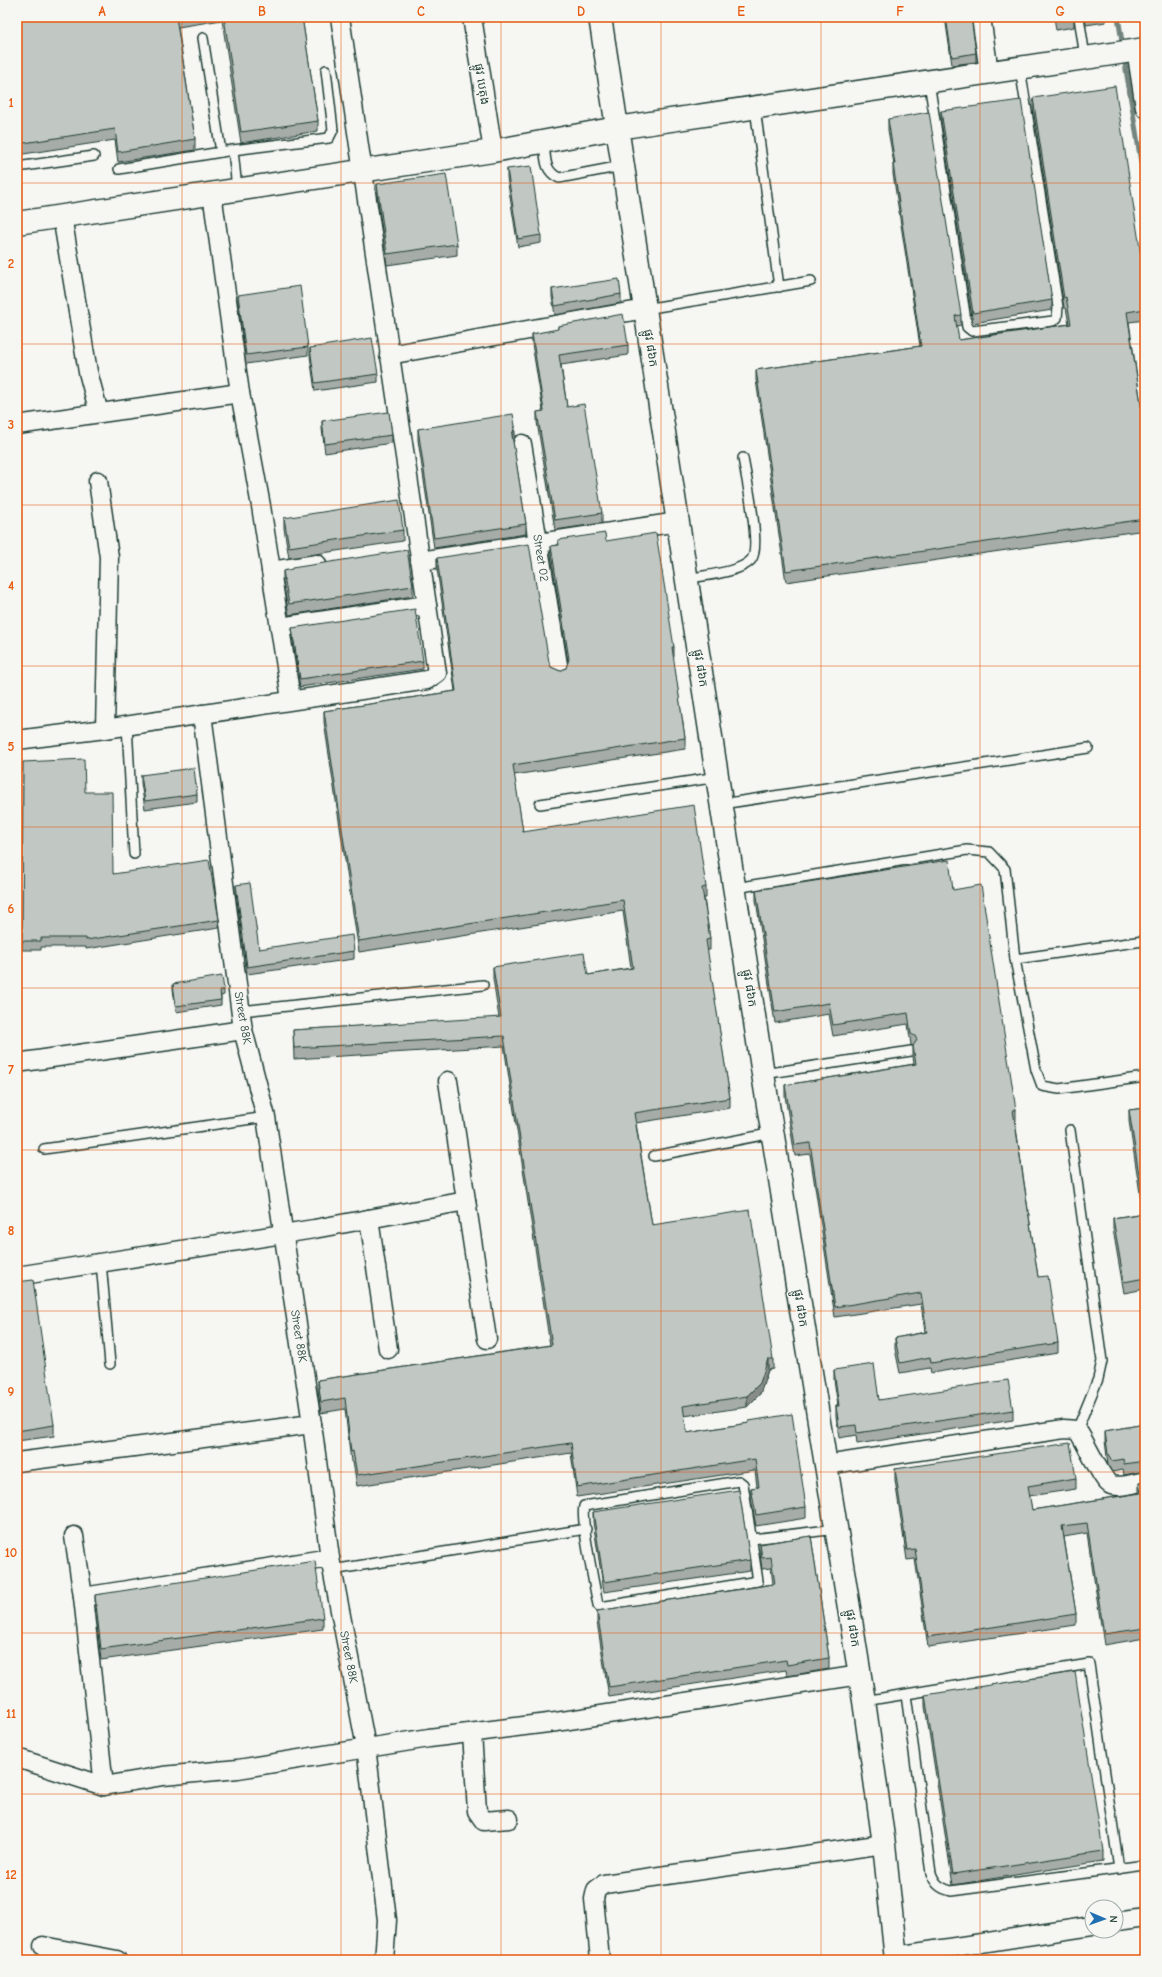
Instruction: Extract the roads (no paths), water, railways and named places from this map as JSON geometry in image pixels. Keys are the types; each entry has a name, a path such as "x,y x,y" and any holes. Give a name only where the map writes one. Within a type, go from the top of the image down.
{"street":[{"path":"17,740 127,726 291,699 427,680 437,673 427,605 414,554 389,355 340,17"},
{"name":"ផ្លូវ បេតុង","path":"472,17 493,151"},
{"name":"ផ្លូវ ៨៦ក","path":"600,17 763,1074 864,1701 884,1844 896,1958"},
{"path":"981,17 989,72"},
{"path":"17,223 493,151 617,128 929,82 1132,50 1145,108"},
{"path":"212,193 240,393 271,571 291,699"},
{"path":"62,216 88,372 99,413"},
{"path":"389,355 645,309"},
{"path":"17,425 240,393"},
{"name":"Street 02","path":"522,444 559,671"},
{"path":"98,481 109,557 106,729"},
{"path":"414,554 538,542 678,522"},
{"path":"271,571 333,562"},
{"path":"280,627 427,605"},
{"name":"Street 88K","path":"202,714 243,1030 266,1117 312,1424 331,1564 366,1747 387,1920 384,1960"},
{"path":"17,1063 243,1030"},
{"path":"448,1081 487,1339"},
{"path":"17,1276 369,1219 466,1201"},
{"path":"369,1219 388,1349"},
{"path":"17,1462 312,1424"},
{"path":"826,1466 1064,1429 1077,1430 1088,1446 1103,1479 1108,1485 1116,1486 1145,1481"},
{"path":"74,1536 83,1597 104,1786"},
{"path":"83,1597 331,1564"},
{"path":"17,1758 104,1786 163,1776 238,1769 366,1747 556,1722 860,1675"},
{"path":"472,1733 477,1811 484,1821 509,1819"},
{"path":"600,1960 594,1899 596,1890 604,1884 884,1844"},
{"path":"1124,1921 1145,1918"},
{"path":"896,1958 1084,1927"},
{"path":"43,1946 117,1960"}],"lane":[{"path":"1079,17 1085,57"},
{"path":"203,38 221,152"},
{"path":"929,82 967,327 972,331 1053,321 1057,318 1058,307 1020,68"},
{"path":"120,169 233,150 329,138 333,130 326,70"},
{"path":"755,108 779,287"},
{"path":"544,142 547,168 550,174 559,178 622,166"},
{"path":"233,150 237,189"},
{"path":"17,167 94,156"},
{"path":"645,309 811,282"},
{"path":"687,579 733,570 751,560 755,552 755,533 743,458"},
{"path":"127,726 134,854"},
{"path":"722,804 1088,748"},
{"path":"540,804 718,777"},
{"path":"735,888 968,850 989,852 1005,869 1015,959 1036,1070 1042,1086 1060,1089 1145,1077"},
{"path":"1015,959 1143,941"},
{"path":"241,1011 483,985"},
{"path":"763,1074 911,1051"},
{"path":"44,1149 266,1117"},
{"path":"1070,1130 1102,1361 1098,1379 1077,1430"},
{"path":"654,1156 773,1133"},
{"path":"101,1262 110,1364"},
{"path":"739,1481 743,1484 758,1579 756,1583 600,1607 598,1605 586,1529 583,1510 584,1506 739,1481"},
{"path":"331,1564 586,1529"},
{"path":"752,1539 836,1529"},
{"path":"864,1701 1089,1664 1119,1869"},
{"path":"906,1695 931,1873 934,1882 941,1888 951,1892 1145,1865"}],"waterway":[{"path":"1118,17 1123,48"},
{"path":"1124,57 1145,187"}]}
